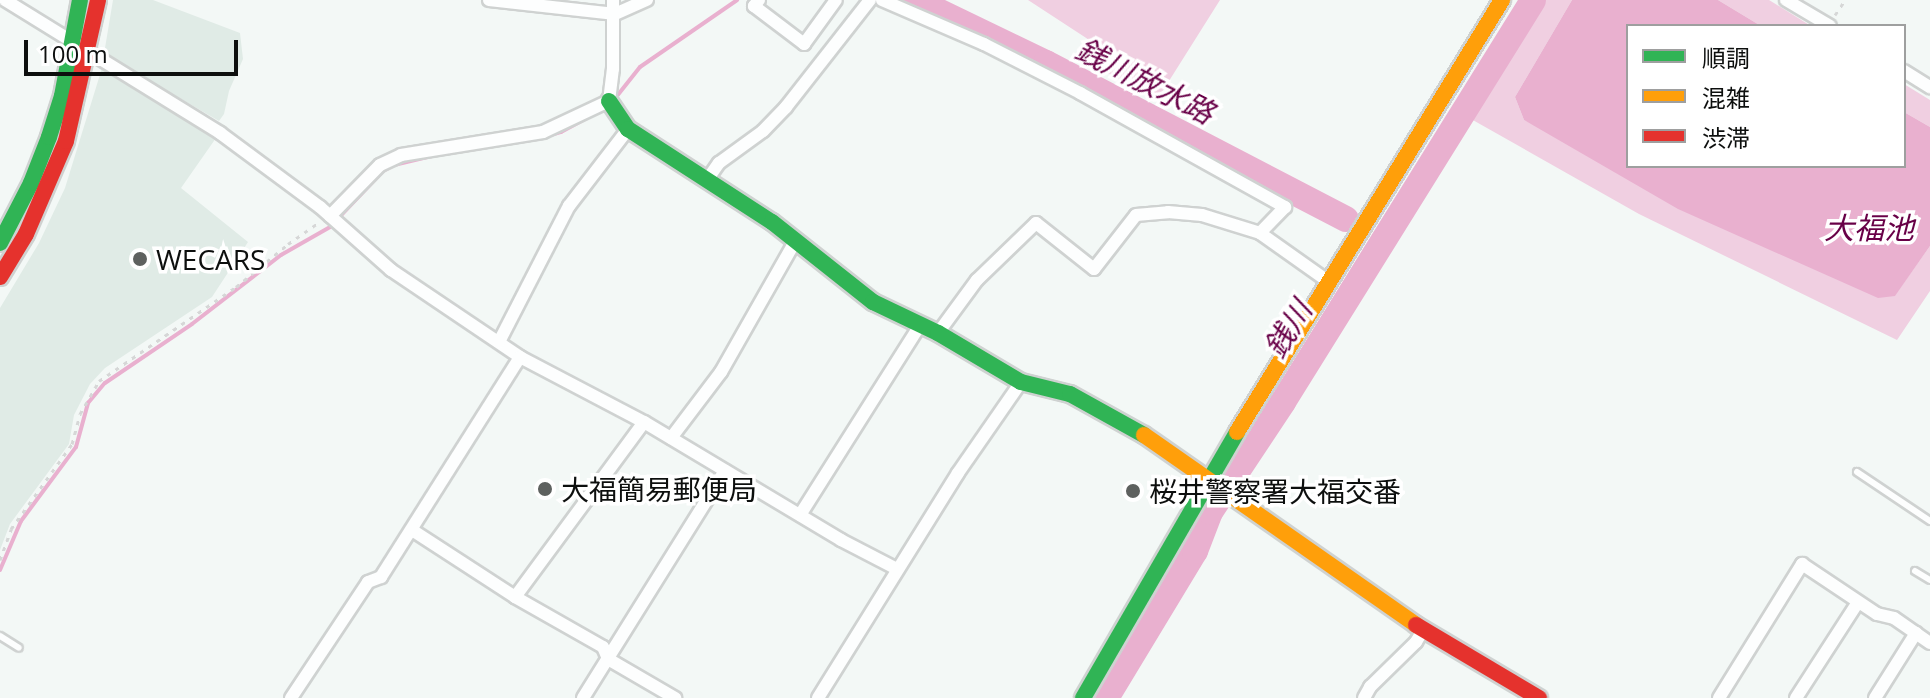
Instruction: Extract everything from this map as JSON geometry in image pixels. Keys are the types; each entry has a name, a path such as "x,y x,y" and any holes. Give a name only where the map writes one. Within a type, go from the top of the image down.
{"street":[{"path":"5,0 220,133 333,219 391,270 520,357 644,422 897,569"},
{"path":"0,243 31,183 49,137 73,42 80,0"},
{"path":"0,277 48,188 66,141 98,0"},
{"path":"489,0 614,6 647,0"},
{"path":"759,0 754,6 804,44 836,0"},
{"path":"707,180 719,163 763,131 786,107 870,0"},
{"path":"882,0 984,44 1080,93 1285,207 1260,233"},
{"path":"1083,698 1219,485 1329,282 1502,0"},
{"path":"1786,0 1828,24"},
{"path":"614,6 612,104 628,129 796,240 873,302 919,327 938,333 1021,382 1070,394 1126,423 1423,630 1539,698"},
{"path":"1906,72 1930,87"},
{"path":"333,219 380,165 401,155 543,132 612,104"},
{"path":"499,342 569,206 628,129"},
{"path":"938,333 977,280 1036,223 1094,269 1136,215 1168,212 1202,215 1260,233 1329,282"},
{"path":"671,438 721,372 796,240"},
{"path":"800,515 919,327"},
{"path":"291,698 368,582 381,577 520,357"},
{"path":"818,698 897,569 1021,382"},
{"path":"515,597 644,422"},
{"path":"583,698 725,471"},
{"path":"412,530 515,597 603,647 608,659 675,698"},
{"path":"1719,698 1802,564 1877,614 1894,618 1930,643"},
{"path":"1796,698 1858,602"},
{"path":"1364,698 1370,687 1416,642 1423,630"},
{"path":"1875,698 1916,633"}],"lane":[{"path":"1857,472 1930,521"},
{"path":"1915,571 1930,580"},
{"path":"0,636 19,648"}],"path":[{"path":"1831,24 1845,0"},
{"path":"0,560 11,529 72,444 80,414 99,381 236,287 288,244 333,219"}],"shaded area":[{"path":"113,0 153,0 240,33 243,59 219,121 104,54"},
{"path":"1028,0 1220,0 1157,100 1091,64 1100,47"},
{"path":"1541,0 1572,0 1515,97 1524,120 1895,295 1930,246 1930,291 1897,340 1639,214 1471,119"},
{"path":"1718,0 1769,0 1808,24 1758,24"},
{"path":"102,68 216,138 181,188 248,242 212,297 105,368 90,384 74,415 69,444 10,524 0,550 0,308 39,243 65,188"},
{"path":"1906,85 1930,100 1930,127 1906,113"}],"water":[{"name":"大福池","path":"1572,0 1718,0 1758,24 1626,24 1626,168 1906,168 1906,113 1930,127 1930,246 1895,296 1878,298 1678,209 1524,120 1515,97"}],"waterway":[{"path":"613,101 640,67 737,0"},
{"name":"銭川放水路","path":"915,0 1046,63 1346,219"},
{"name":"銭川","path":"1106,698 1195,551 1210,512 1283,402 1533,0"},
{"path":"547,136 561,132 607,107"},
{"path":"0,570 21,521 76,447 88,403 105,383 192,324 281,255 330,227 383,171 394,165 436,155"}],"traffic: fast":[{"path":"0,243 31,183 49,137 62,96 80,0"},
{"path":"609,101 628,129 772,222 873,302 938,333 1021,382 1070,394 1144,435"},
{"path":"1083,698 1237,432"}],"traffic: slow":[{"path":"1237,432 1502,0"},
{"path":"1144,435 1416,625"}],"traffic: jam":[{"path":"0,277 26,234 66,141 98,0"},
{"path":"1416,625 1539,698"}],"place":[{"name":"WECARS","path":"140,259"},
{"name":"大福簡易郵便局","path":"545,489"},
{"name":"桜井警察署大福交番","path":"1133,491"}]}
